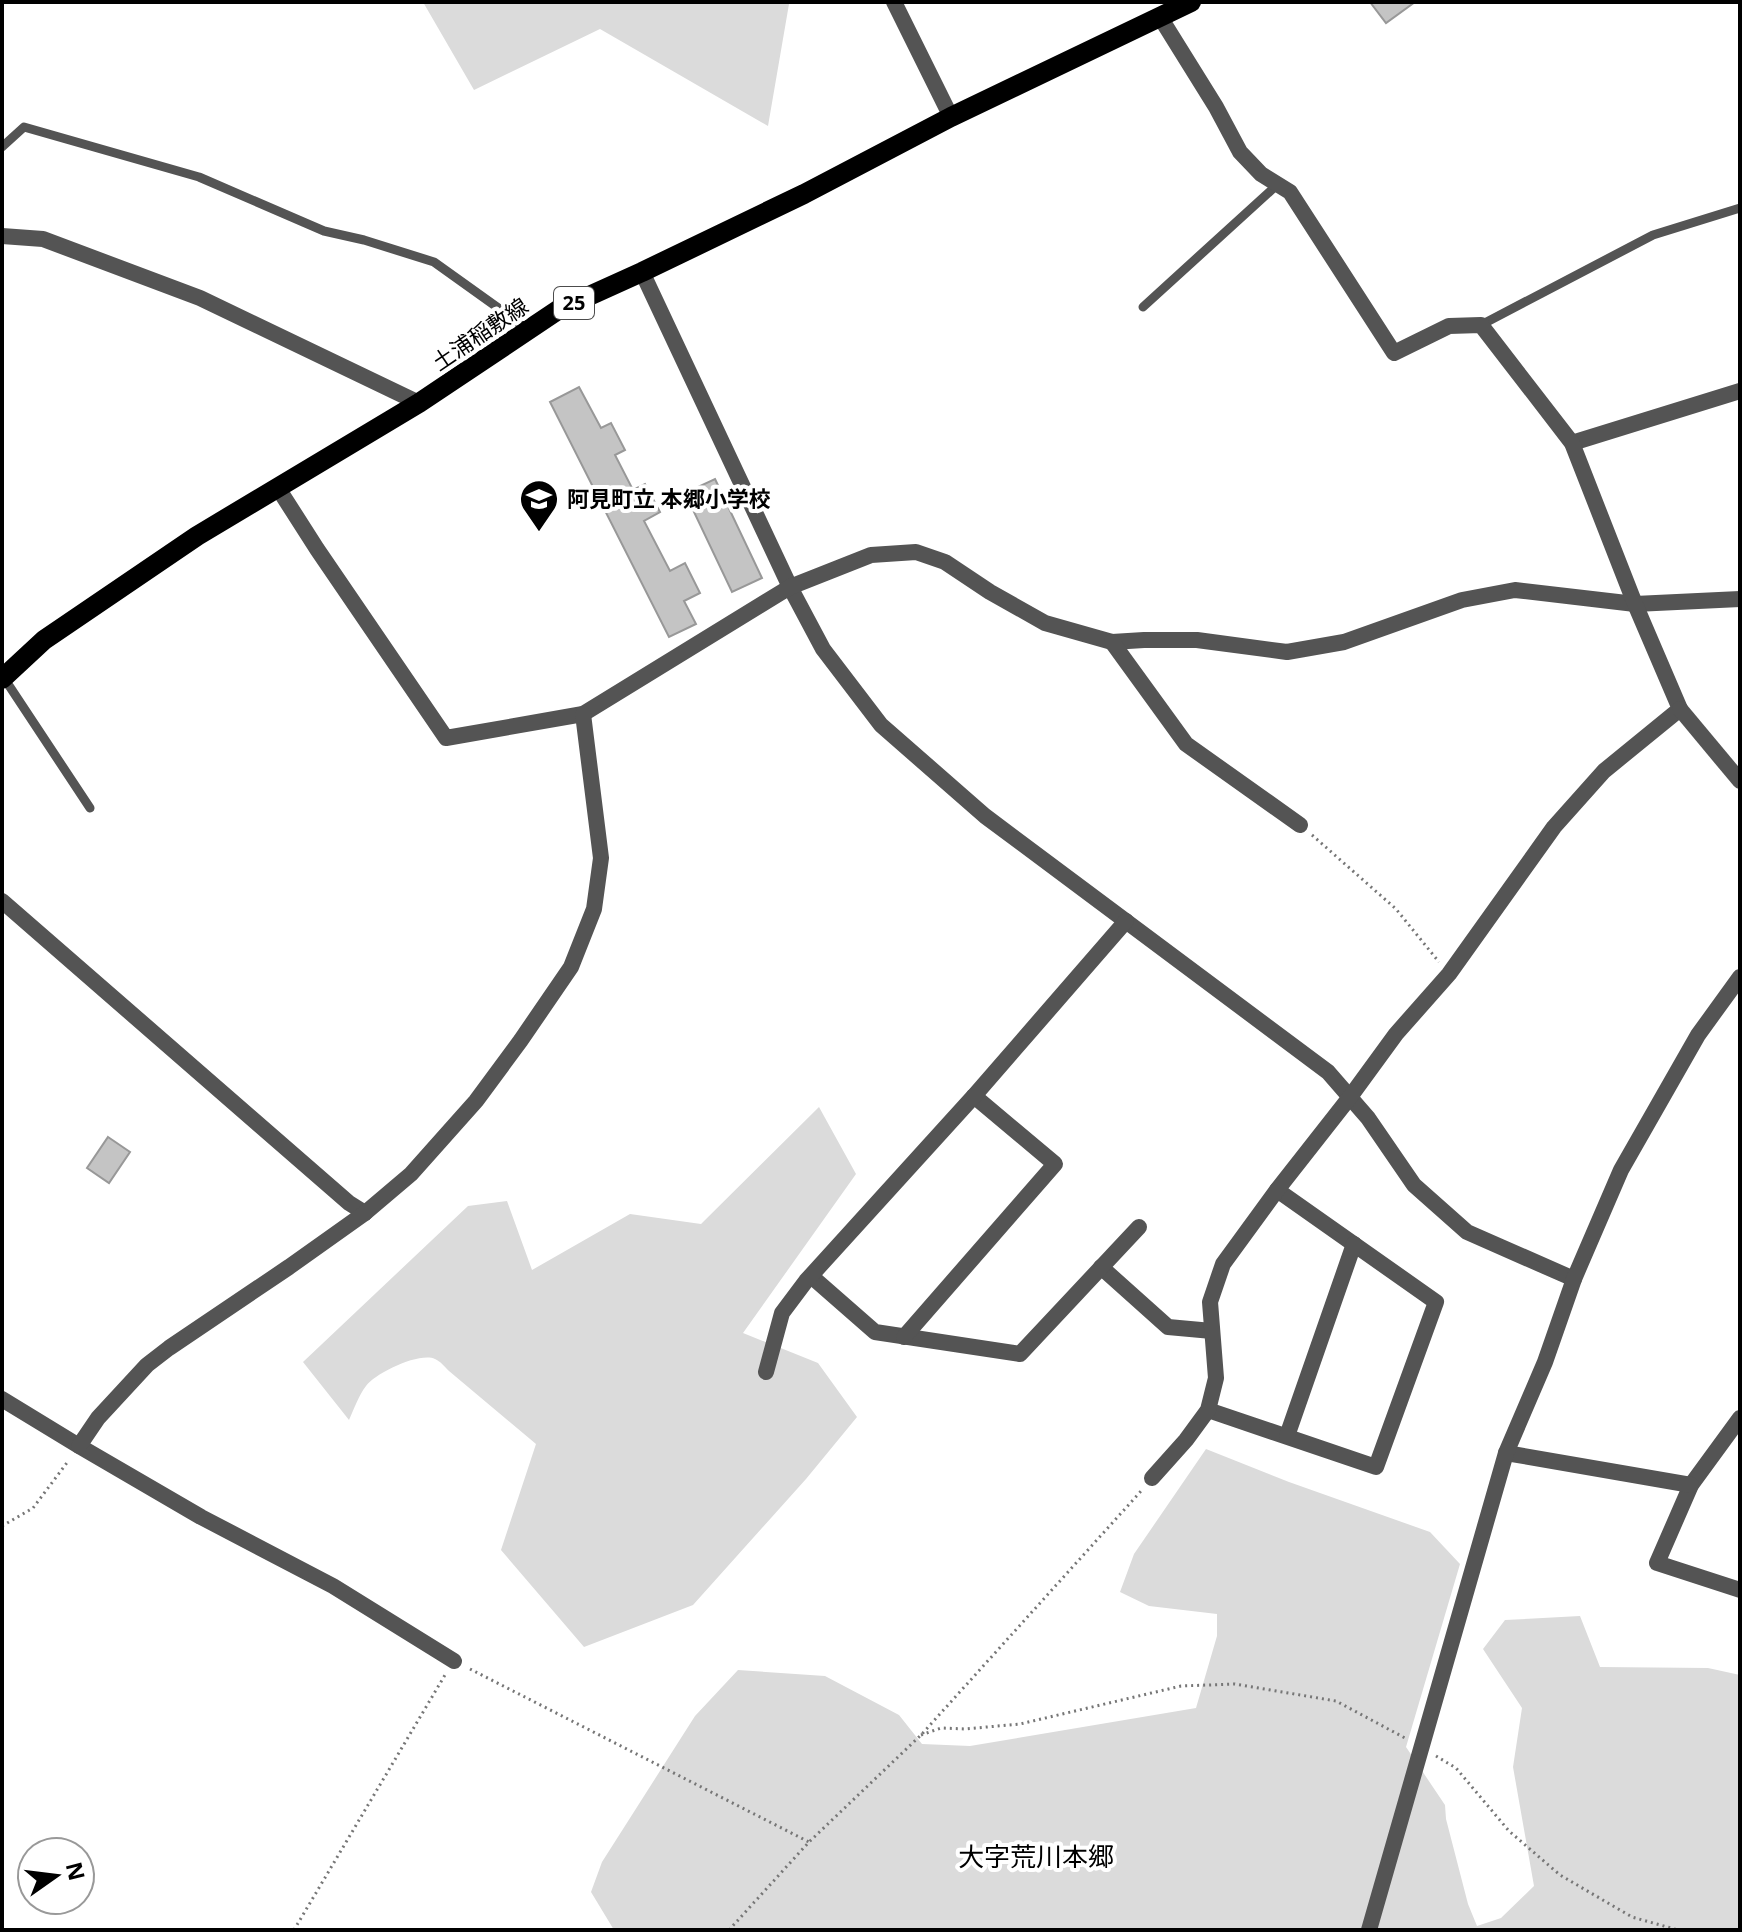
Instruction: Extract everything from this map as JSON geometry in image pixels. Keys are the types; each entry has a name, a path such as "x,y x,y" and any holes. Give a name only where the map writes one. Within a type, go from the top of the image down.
{"main road":[{"name":"土浦稲敷線","path":"3,679 44,640 197,536 419,403 558,310 804,194 951,117 1191,2"}],"street":[{"path":"894,2 951,117"},
{"path":"1160,17 1240,152 1261,174 1290,192 1394,353 1449,326 1481,325 1572,443 1680,709 1740,781"},
{"path":"2,236 43,239 200,298 419,403"},
{"path":"642,272 790,587 823,649 881,725 985,816 1328,1072 1368,1118 1414,1185 1467,1232 1574,1279"},
{"path":"1572,443 1740,391"},
{"path":"278,488 446,738 583,714 790,587 871,555 916,552 945,562 1045,623 1112,642 1197,640 1287,652 1344,642 1462,600 1515,590 1635,604 1740,599"},
{"path":"1112,642 1186,744 1300,825"},
{"path":"1152,1478 1208,1410 1216,1378 1210,1302 1223,1264 1396,1034 1449,974 1554,827 1604,771 1680,709"},
{"path":"79,1446 98,1418 147,1365 365,1213 411,1174 476,1101 521,1040 571,967 594,909 601,858 583,714"},
{"path":"2,901 349,1203 365,1213"},
{"path":"766,1372 782,1313 811,1276 974,1096 1126,921"},
{"path":"1369,1930 1506,1453 1545,1362 1574,1279 1621,1170 1698,1035 1740,977"},
{"path":"904,1337 1055,1164 974,1096"},
{"path":"1208,1410 1376,1467 1436,1302 1277,1190"},
{"path":"811,1276 875,1332 1020,1354 1139,1227"},
{"path":"1287,1436 1354,1244"},
{"path":"1101,1267 1168,1327 1212,1331"},
{"path":"2,1399 201,1517 333,1586 454,1661"},
{"path":"1740,1418 1691,1485 1657,1563 1740,1590"},
{"path":"1506,1453 1691,1485"}],"lane":[{"path":"2,147 24,127 199,177 324,231 434,262 529,330"},
{"path":"1143,307 1278,184"},
{"path":"1481,325 1653,235 1740,208"},
{"path":"3,679 90,808"}],"path":[{"path":"1300,825 1396,909 1449,974"},
{"path":"2,1526 33,1508 79,1446"},
{"path":"729,1930 809,1842 921,1735 1152,1478"},
{"path":"294,1930 454,1661 809,1842"},
{"path":"921,1735 941,1728 1020,1724 1181,1686 1235,1684 1336,1701 1456,1768 1509,1831 1560,1875 1632,1917 1678,1930"}],"shaded area":[{"path":"423,2 793,2 789,4 768,126 600,29 474,90"},
{"path":"819,1107 856,1174 743,1333 818,1363 857,1417 693,1605 584,1647 501,1550 536,1444 435,1359 419,1358 379,1375 363,1390 349,1420 303,1362 468,1206 507,1201 532,1270 630,1214 701,1224"},
{"path":"1206,1449 1430,1532 1460,1564 1406,1747 1445,1805 1468,1904 1477,1926 1501,1918 1534,1886 1513,1767 1522,1708 1483,1649 1505,1620 1580,1616 1600,1667 1708,1668 1740,1675 1740,1930 614,1930 591,1892 602,1862 695,1716 738,1670 825,1676 899,1715 922,1744 970,1746 1196,1708 1217,1636 1217,1614 1149,1606 1120,1592 1134,1554"}],"building":[{"path":"1370,2 1415,2 1386,23"},
{"path":"579,387 601,428 611,423 625,450 615,455 633,490 645,484 660,512 644,521 670,571 685,563 700,593 684,601 696,624 669,637 550,402"},
{"path":"715,479 762,578 732,592 685,493"},
{"path":"108,1137 130,1152 109,1183 87,1168"}],"place":[{"name":"阿見町立 本郷小学校","path":"539,533"}],"district":[{"name":"大字荒川本郷","path":"1036,1857"}]}
